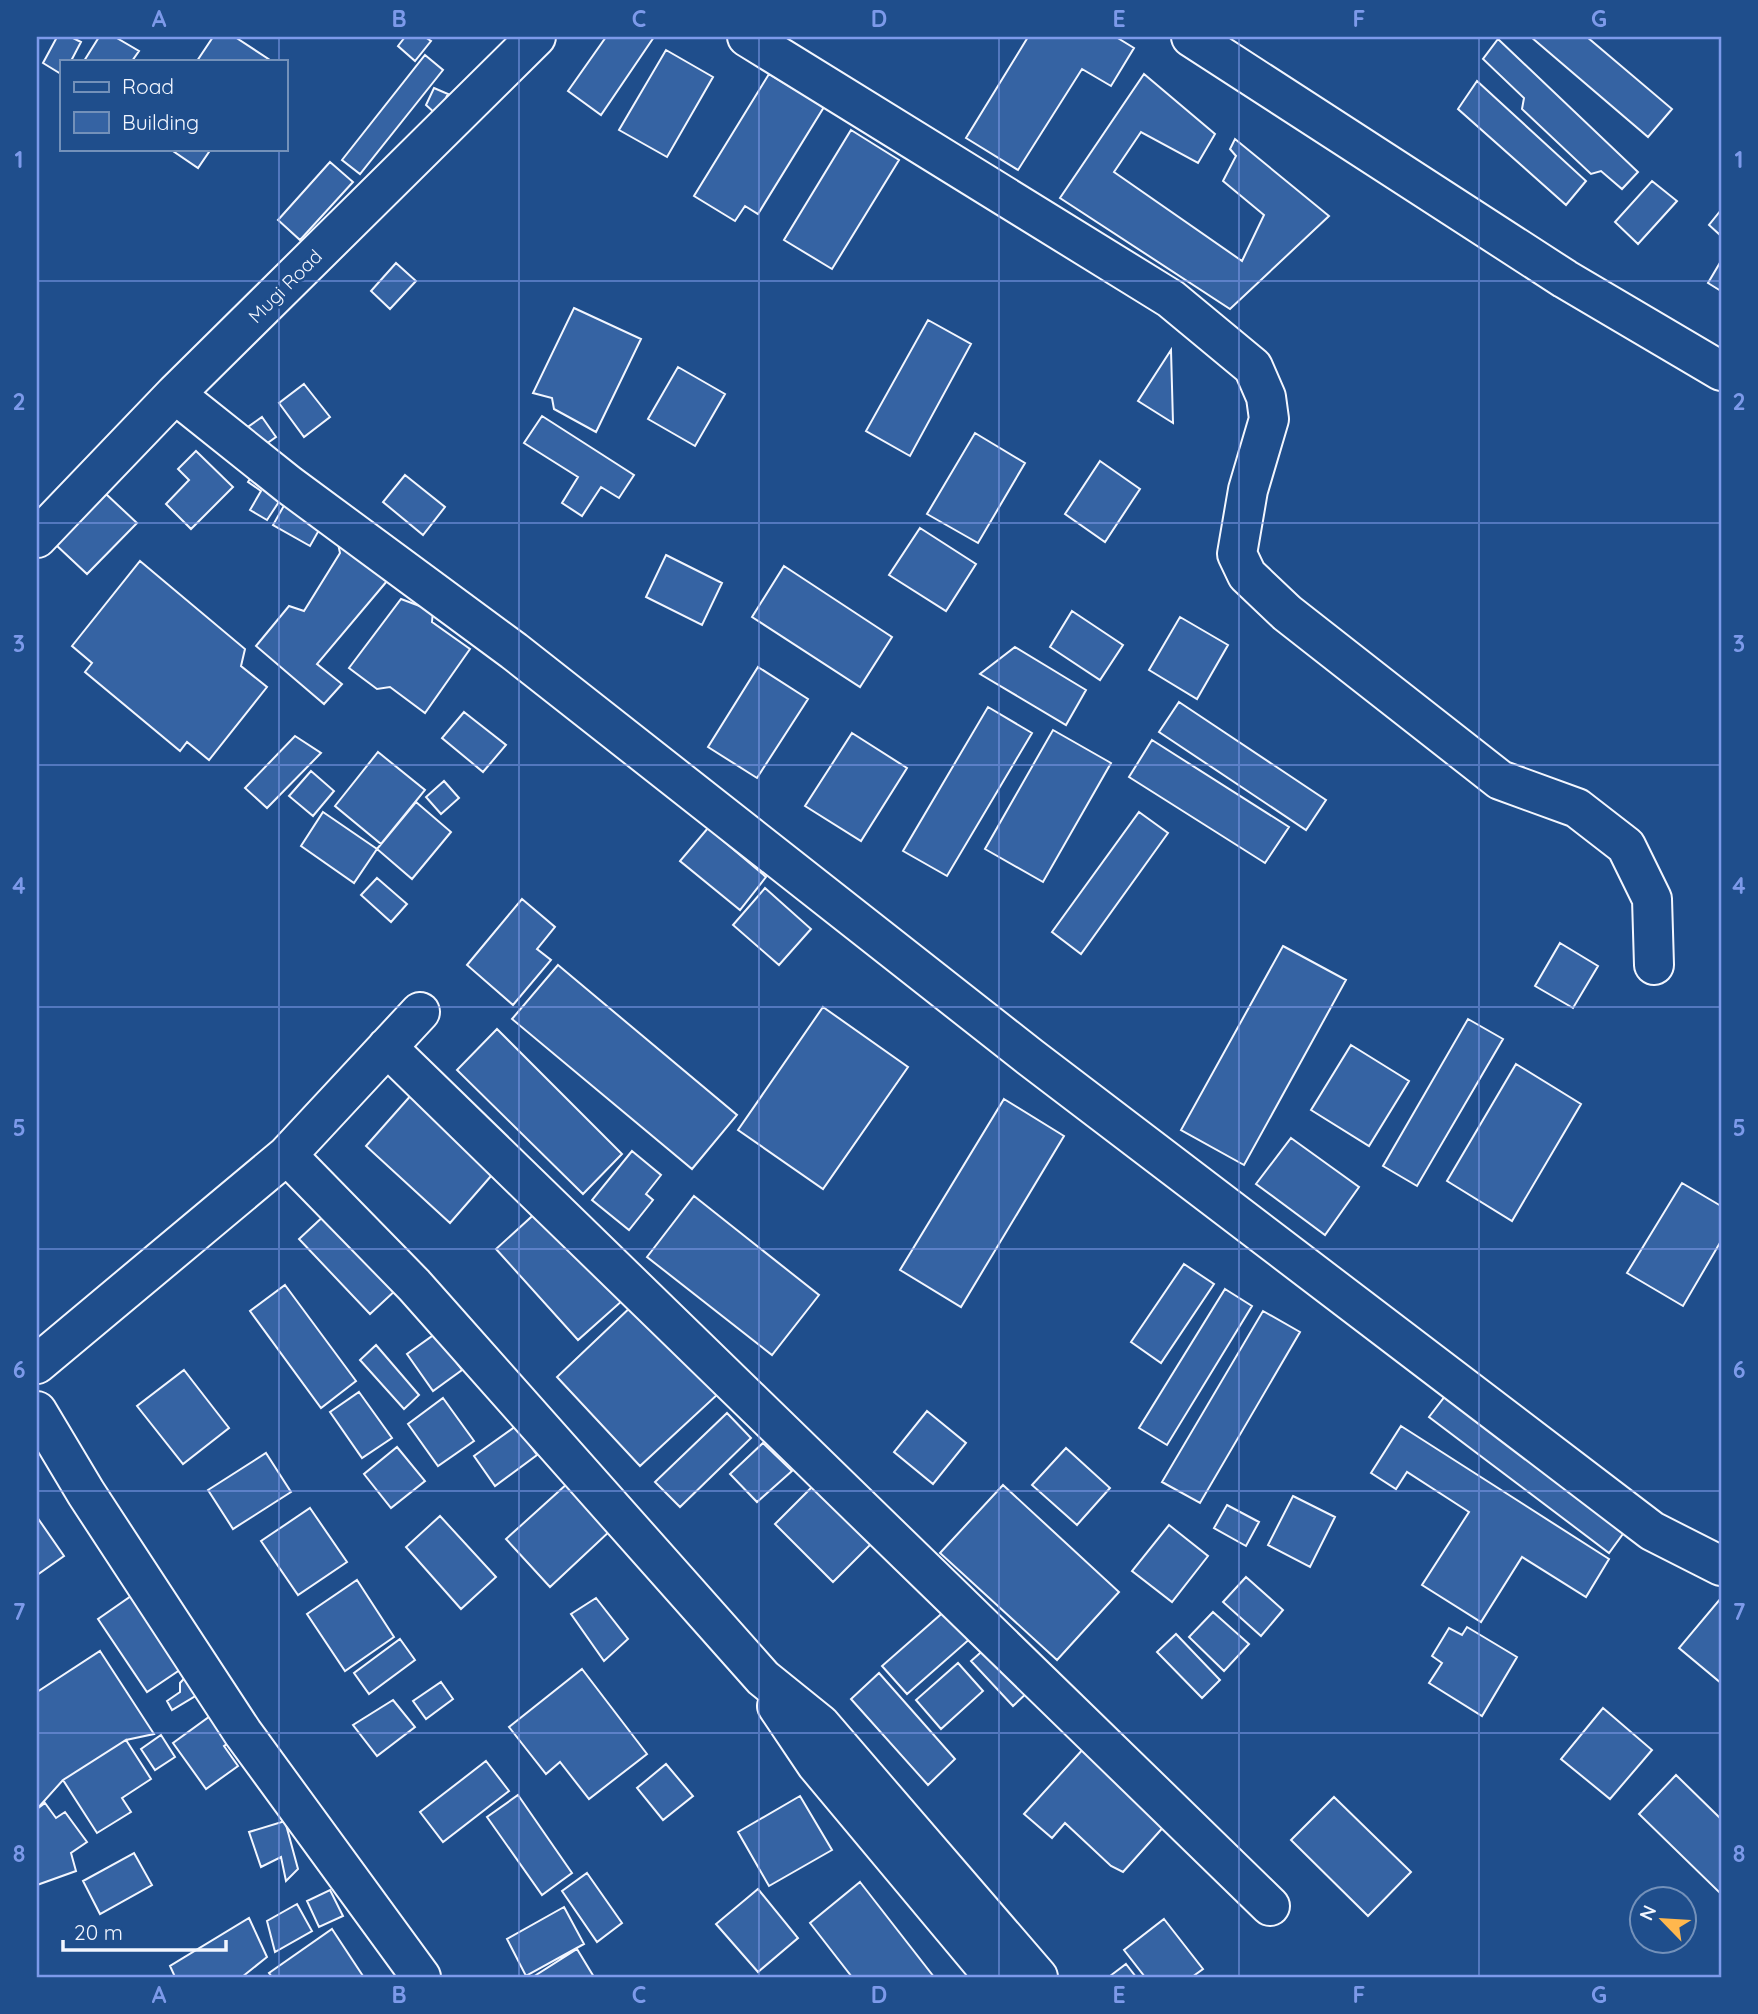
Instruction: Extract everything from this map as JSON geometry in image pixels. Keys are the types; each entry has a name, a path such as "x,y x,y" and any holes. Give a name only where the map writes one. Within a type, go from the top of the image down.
{"street":[{"name":"Mugi Road","path":"37,538 175,394 536,37"},
{"path":"747,37 1171,299 1253,367 1266,397 1269,419 1248,490 1237,554 1247,575 1287,613 1500,780 1577,808 1626,846 1652,899 1654,965"},
{"path":"1191,37 1565,279 1721,371"},
{"path":"175,394 289,485 525,660 1030,1057 1652,1531 1721,1566"},
{"path":"37,1364 287,1155 420,1012"},
{"path":"387,1047 1270,1906"},
{"path":"287,1155 414,1285 763,1678 820,1724 1038,1977"},
{"path":"37,1411 86,1493 243,1733 421,1977"},
{"path":"763,1678 785,1721 816,1764 994,1977"}],"building":[{"path":"57,37 71,37 81,42 72,60 60,60 60,73 43,63"},
{"path":"99,37 115,37 139,51 133,60 85,60"},
{"path":"213,37 235,37 270,60 198,60"},
{"path":"405,37 425,37 431,41 415,61 398,46"},
{"path":"606,37 654,37 601,115 568,91"},
{"path":"1028,37 1116,37 1134,48 1111,86 1082,69 1018,170 966,138"},
{"path":"1531,37 1587,37 1672,109 1648,137"},
{"path":"1498,39 1638,172 1622,189 1601,171 1591,174 1522,109 1524,98 1483,59"},
{"path":"666,50 713,77 667,157 619,130"},
{"path":"425,55 443,70 360,174 342,160"},
{"path":"769,74 824,107 758,214 745,206 735,221 694,196"},
{"path":"1144,74 1215,134 1198,163 1141,132 1114,172 1242,261 1264,215 1223,181 1236,156 1230,149 1235,139 1329,216 1230,309 1060,198"},
{"path":"1477,81 1586,181 1566,205 1458,109"},
{"path":"434,88 448,94 437,115 426,105"},
{"path":"851,130 899,160 832,269 784,240"},
{"path":"171,150 210,150 198,168"},
{"path":"330,162 353,182 300,240 278,220"},
{"path":"1652,181 1677,201 1638,244 1615,222"},
{"path":"1721,210 1721,232 1719,234 1709,225"},
{"path":"1721,261 1721,291 1708,283"},
{"path":"396,263 416,281 390,309 371,291"},
{"path":"574,308 641,339 596,432 554,409 552,398 533,393"},
{"path":"928,320 971,344 910,456 866,431"},
{"path":"1171,350 1173,423 1138,401"},
{"path":"678,367 725,394 695,446 648,419"},
{"path":"304,384 330,417 304,437 279,403"},
{"path":"542,416 634,475 619,498 601,487 582,516 562,503 578,477 524,443"},
{"path":"262,417 276,437 256,451 242,431"},
{"path":"975,433 1025,463 978,543 927,514"},
{"path":"196,451 233,487 191,529 166,504 189,480 178,469"},
{"path":"1100,461 1140,489 1105,542 1065,514"},
{"path":"257,468 288,488 267,520 250,510 261,491 248,482"},
{"path":"405,475 445,507 423,535 383,502"},
{"path":"106,494 137,523 87,574 56,545"},
{"path":"290,495 327,516 310,546 273,525"},
{"path":"920,528 976,564 946,611 889,575"},
{"path":"337,539 387,581 317,664 342,684 324,704 256,646 289,606 304,611 340,553"},
{"path":"666,555 722,583 702,625 646,597"},
{"path":"140,561 245,649 241,666 267,687 209,760 187,742 180,751 85,672 92,663 72,646"},
{"path":"784,566 892,637 860,687 752,617"},
{"path":"401,599 433,611 432,622 470,649 425,713 390,687 377,689 349,668"},
{"path":"1072,611 1123,645 1100,680 1050,647"},
{"path":"1180,617 1228,645 1197,699 1149,670"},
{"path":"1015,647 1086,690 1066,725 980,674"},
{"path":"758,667 808,699 757,778 708,747"},
{"path":"1179,702 1326,800 1306,830 1159,732"},
{"path":"988,707 1032,733 947,876 903,851"},
{"path":"464,712 506,745 483,772 442,738"},
{"path":"1053,730 1111,763 1043,882 985,849"},
{"path":"852,733 907,768 861,841 805,806"},
{"path":"295,736 321,753 267,808 245,788"},
{"path":"1152,740 1289,827 1265,863 1129,777"},
{"path":"378,752 425,790 381,844 335,806"},
{"path":"311,771 334,791 313,816 289,796"},
{"path":"444,781 459,798 441,814 426,797"},
{"path":"416,802 451,832 412,879 377,849"},
{"path":"323,812 377,849 354,883 301,846"},
{"path":"1139,812 1168,833 1081,954 1052,932"},
{"path":"708,828 766,877 740,910 680,861"},
{"path":"377,878 407,904 391,922 361,895"},
{"path":"765,888 811,929 779,965 733,925"},
{"path":"522,899 555,927 537,949 551,960 513,1005 467,965"},
{"path":"1560,943 1598,966 1573,1008 1535,986"},
{"path":"1283,946 1346,980 1244,1165 1181,1130"},
{"path":"558,965 737,1115 692,1169 512,1019"},
{"path":"823,1007 908,1067 823,1189 738,1130"},
{"path":"1468,1019 1503,1039 1417,1186 1383,1166"},
{"path":"497,1029 622,1154 583,1194 457,1070"},
{"path":"1351,1045 1409,1081 1369,1146 1311,1110"},
{"path":"1516,1064 1581,1104 1512,1221 1447,1181"},
{"path":"413,1093 498,1168 450,1223 366,1146"},
{"path":"1004,1099 1064,1136 961,1307 900,1270"},
{"path":"1291,1138 1359,1187 1325,1235 1256,1184"},
{"path":"632,1151 661,1175 646,1194 653,1200 629,1230 592,1200"},
{"path":"1682,1183 1721,1206 1721,1241 1683,1306 1627,1273"},
{"path":"694,1196 819,1295 772,1355 647,1257"},
{"path":"540,1209 623,1300 578,1340 496,1249"},
{"path":"327,1213 398,1288 370,1314 299,1239"},
{"path":"1184,1264 1214,1284 1161,1363 1131,1342"},
{"path":"285,1285 356,1381 321,1408 250,1311"},
{"path":"1225,1289 1252,1306 1167,1445 1139,1428"},
{"path":"635,1303 719,1393 640,1466 557,1377"},
{"path":"1263,1311 1300,1332 1200,1503 1162,1482"},
{"path":"435,1334 462,1370 433,1391 407,1354"},
{"path":"376,1345 419,1395 404,1409 360,1360"},
{"path":"184,1370 229,1428 183,1464 137,1406"},
{"path":"1449,1391 1628,1527 1609,1553 1429,1417"},
{"path":"359,1392 392,1438 362,1458 330,1412"},
{"path":"443,1398 474,1441 438,1466 408,1424"},
{"path":"927,1411 966,1443 933,1484 894,1452"},
{"path":"727,1413 751,1438 680,1507 655,1482"},
{"path":"516,1426 537,1455 495,1486 474,1456"},
{"path":"1401,1426 1609,1559 1586,1597 1522,1557 1481,1622 1422,1585 1469,1512 1407,1472 1396,1489 1371,1473"},
{"path":"763,1443 792,1471 757,1502 730,1474"},
{"path":"397,1447 425,1481 391,1508 364,1474"},
{"path":"1066,1448 1110,1488 1077,1525 1032,1485"},
{"path":"266,1453 291,1492 233,1529 208,1490"},
{"path":"568,1483 611,1530 550,1587 506,1539"},
{"path":"815,1484 873,1542 833,1582 775,1524"},
{"path":"1003,1485 1119,1592 1057,1660 940,1553"},
{"path":"1293,1496 1335,1517 1310,1567 1268,1545"},
{"path":"1227,1505 1259,1522 1246,1546 1214,1528"},
{"path":"310,1508 347,1562 298,1595 261,1541"},
{"path":"440,1516 496,1577 461,1609 406,1547"},
{"path":"37,1517 64,1556 37,1575"},
{"path":"1169,1525 1208,1556 1172,1602 1132,1571"},
{"path":"1246,1577 1283,1610 1261,1636 1223,1602"},
{"path":"357,1580 394,1637 345,1671 307,1614"},
{"path":"147,1585 196,1659 147,1692 98,1619"},
{"path":"596,1598 628,1639 604,1661 571,1614"},
{"path":"1721,1598 1721,1683 1679,1648"},
{"path":"947,1609 972,1637 907,1694 882,1666"},
{"path":"1213,1612 1249,1644 1224,1671 1189,1637"},
{"path":"1467,1627 1517,1657 1482,1716 1429,1683 1442,1663 1432,1656 1449,1628 1462,1635"},
{"path":"1176,1634 1220,1680 1202,1698 1157,1652"},
{"path":"400,1639 415,1660 369,1694 354,1673"},
{"path":"988,1646 1030,1690 1013,1706 971,1661"},
{"path":"100,1651 154,1734 126,1740 63,1780 37,1809 37,1692"},
{"path":"958,1663 983,1691 941,1729 916,1700"},
{"path":"194,1668 212,1686 172,1710 167,1701 180,1692 180,1683"},
{"path":"582,1669 647,1754 589,1799 560,1762 546,1774 509,1727"},
{"path":"879,1673 955,1759 928,1785 851,1699"},
{"path":"441,1682 453,1699 426,1719 413,1701"},
{"path":"393,1700 415,1727 377,1756 353,1725"},
{"path":"224,1706 243,1733 224,1746 238,1766 206,1789 173,1743"},
{"path":"1603,1708 1652,1750 1610,1799 1561,1759"},
{"path":"161,1735 175,1757 155,1770 141,1749"},
{"path":"126,1740 151,1779 122,1798 131,1812 97,1833 63,1780"},
{"path":"1085,1747 1167,1823 1123,1872 1111,1866 1065,1823 1052,1838 1024,1814"},
{"path":"486,1761 509,1791 443,1842 420,1812"},
{"path":"666,1764 693,1796 663,1820 637,1788"},
{"path":"1676,1775 1721,1819 1721,1894 1639,1814"},
{"path":"518,1795 572,1873 542,1895 487,1817"},
{"path":"800,1796 832,1850 769,1886 738,1832"},
{"path":"1334,1797 1411,1872 1368,1916 1291,1840"},
{"path":"45,1803 56,1818 65,1812 87,1842 71,1853 76,1871 37,1885 37,1809"},
{"path":"285,1821 298,1869 286,1881 281,1857 261,1867 249,1832"},
{"path":"134,1853 152,1885 100,1914 83,1881"},
{"path":"587,1873 622,1923 597,1942 562,1891"},
{"path":"860,1882 934,1977 852,1977 810,1923"},
{"path":"758,1889 798,1938 758,1972 716,1924"},
{"path":"330,1890 343,1916 319,1927 307,1901"},
{"path":"297,1904 312,1931 275,1952 267,1921"},
{"path":"564,1907 584,1944 526,1976 507,1939"},
{"path":"249,1918 267,1957 242,1977 175,1977 170,1966"},
{"path":"1164,1919 1203,1969 1192,1977 1145,1977 1124,1950"},
{"path":"332,1929 363,1976 272,1977 269,1973"},
{"path":"577,1949 594,1977 533,1977"},
{"path":"1126,1964 1136,1977 1110,1976"}]}
